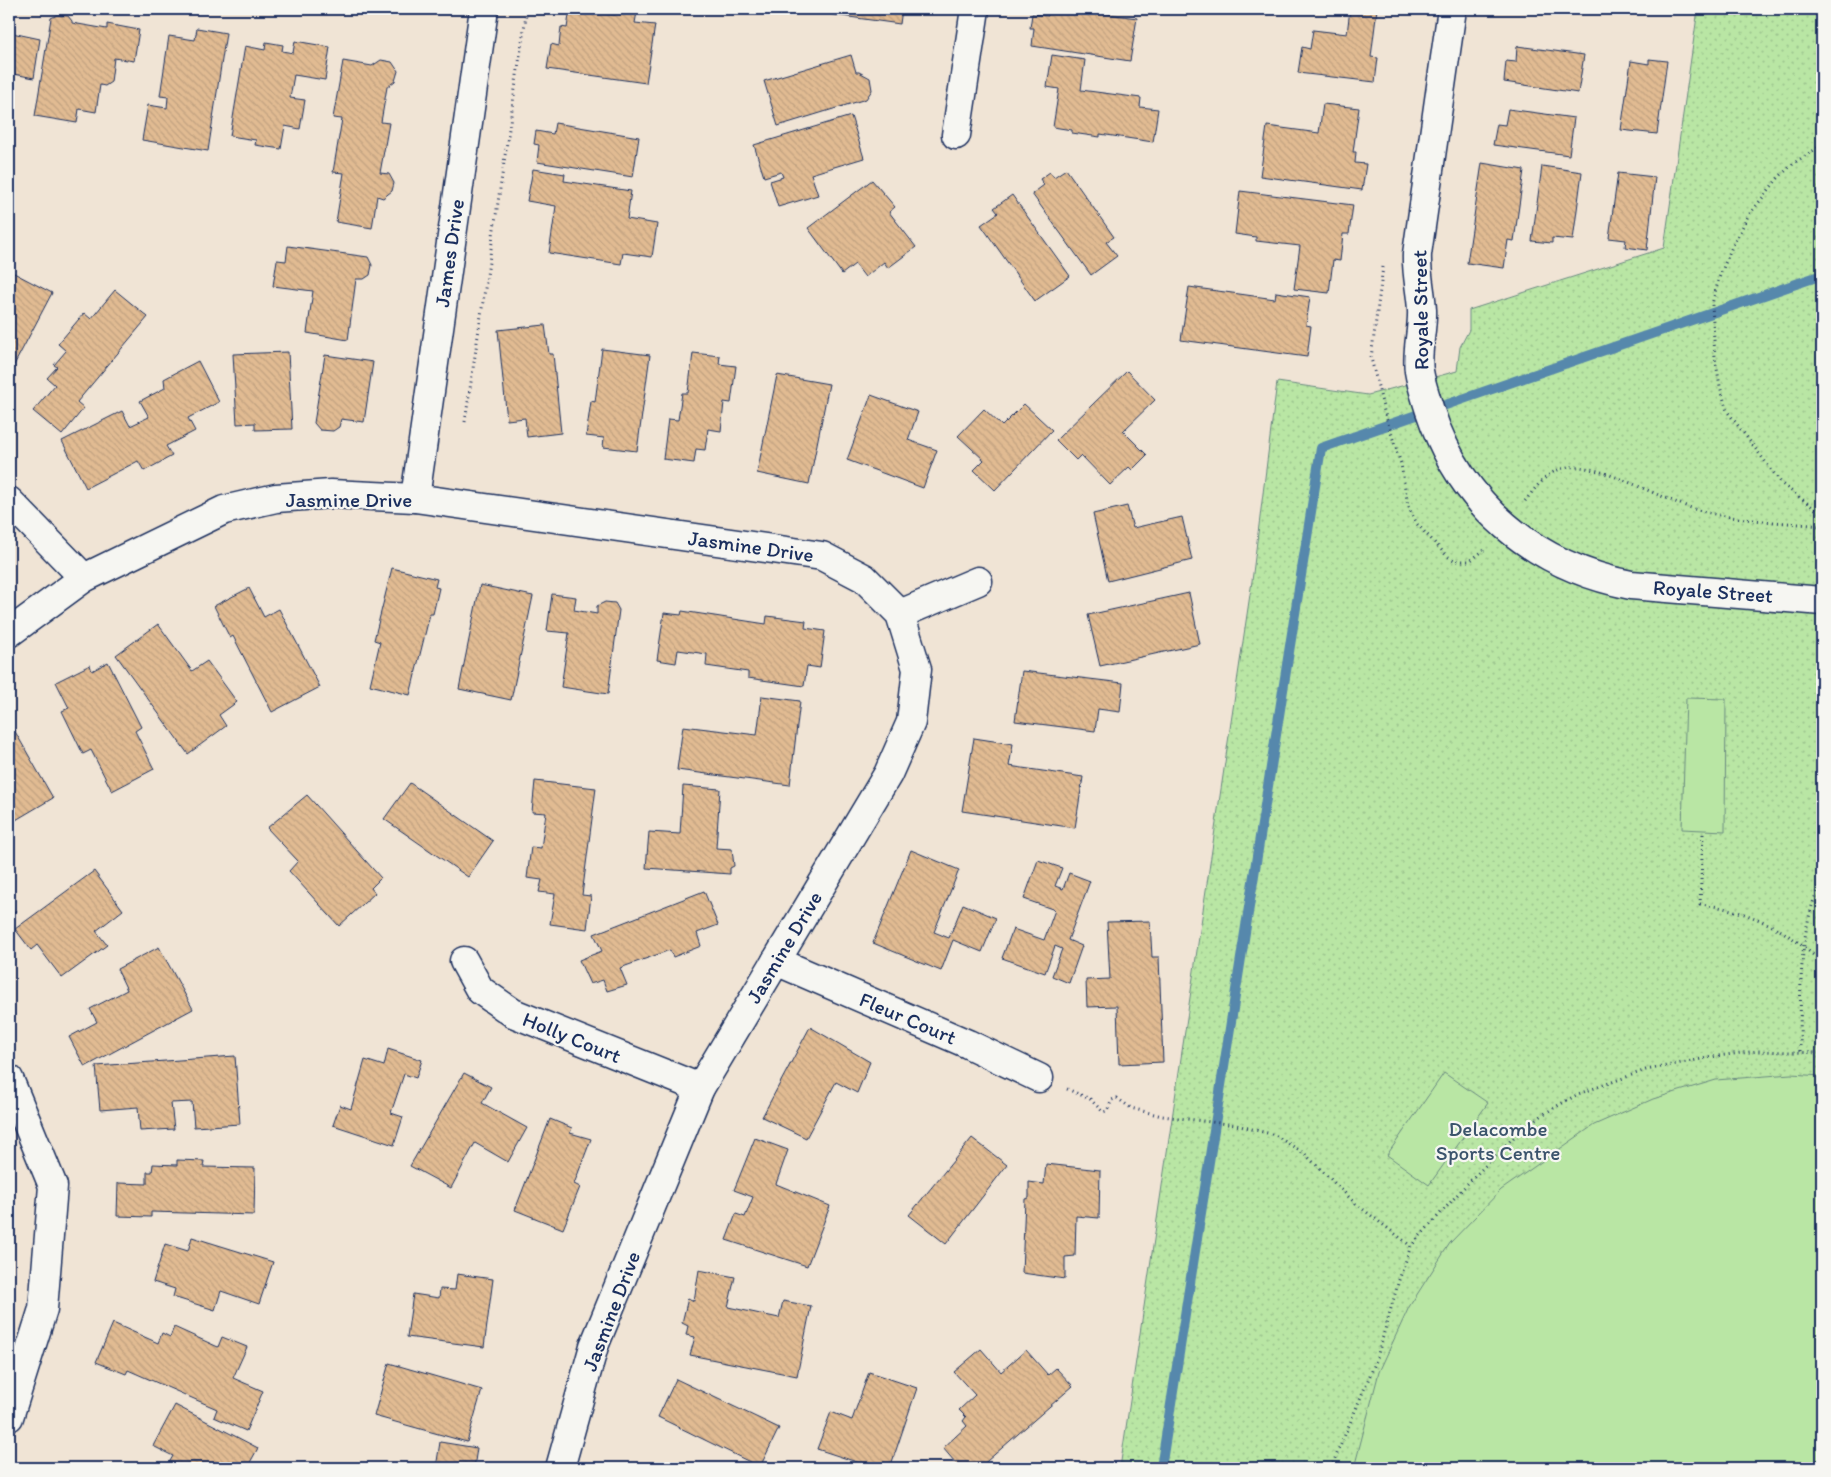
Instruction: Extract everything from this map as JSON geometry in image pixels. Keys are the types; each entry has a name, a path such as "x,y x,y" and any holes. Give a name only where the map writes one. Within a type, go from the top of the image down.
{"street":[{"name":"James Drive","path":"415,498 484,9"},
{"path":"956,135 975,9"},
{"name":"Royale Street","path":"1452,9 1417,254 1417,272 1422,311 1418,370 1436,427 1447,452 1474,494 1506,526 1552,559 1613,581 1660,588 1822,600"},
{"name":"Jasmine Drive","path":"9,633 84,578 224,510 276,498 331,494 415,498 822,556 864,578 900,614 917,669 912,722 888,774 700,1088 594,1346 560,1468"},
{"path":"9,501 84,578"},
{"path":"900,614 978,581"},
{"name":"Holly Court","path":"464,961 480,990 512,1013 700,1088"},
{"name":"Fleur Court","path":"776,961 968,1044 1039,1078"},
{"path":"9,1079 54,1186 43,1309 9,1416"}],"path":[{"path":"465,422 527,9"},
{"path":"1822,145 1794,163 1779,177 1748,216 1719,278 1712,304 1715,357 1720,386 1728,411 1782,484 1822,514"},
{"path":"1506,526 1542,480 1560,469 1578,467 1602,473 1698,510 1728,517 1822,526"},
{"path":"1702,834 1700,904 1716,906 1761,921 1782,932 1822,962"},
{"path":"1800,1051 1804,948 1810,910 1822,880"},
{"path":"1330,1468 1376,1361 1399,1280 1411,1246 1522,1129 1578,1094 1646,1070 1683,1062 1758,1051 1822,1053"},
{"path":"1039,1078 1090,1099 1100,1112 1107,1111 1112,1100 1117,1098 1131,1108 1162,1116 1231,1125 1275,1135 1305,1154 1356,1204 1411,1246"}],"green space":[{"name":"Delacombe Sports Centre","path":"1698,9 1822,9 1822,1468 1120,1468 1252,581 1277,382 1368,395 1457,371 1460,347 1469,330 1469,310 1664,248"},
{"path":"1686,698 1726,699 1725,831 1682,829"},
{"path":"1444,1073 1488,1103 1429,1185 1387,1155"},
{"path":"1791,1074 1822,1076 1822,1468 1354,1468 1379,1372 1409,1307 1450,1243 1501,1190 1594,1125 1653,1099 1716,1080"}],"building":[{"path":"570,9 615,15 618,9 637,12 635,23 655,25 646,83 547,69 551,44 559,46 561,27 567,28"},
{"path":"821,9 902,9 900,24 820,13"},
{"path":"1049,9 1071,9 1137,18 1130,61 1032,46 1034,28 1030,28 1032,14 1048,16"},
{"path":"1350,9 1377,9 1371,57 1378,58 1375,82 1298,73 1302,47 1310,49 1313,30 1347,34"},
{"path":"57,15 68,16 72,23 107,29 107,24 139,30 134,61 114,58 111,82 105,86 100,85 96,112 79,109 77,123 35,116 51,18"},
{"path":"9,21 14,22 12,33 40,39 34,78 9,73"},
{"path":"197,28 226,33 208,151 142,140 148,105 167,108 168,97 160,96 169,36 195,40"},
{"path":"295,41 330,47 325,80 294,75 290,98 305,100 300,129 285,126 281,149 255,145 256,140 230,136 245,46 265,50 266,42 283,45 282,51 293,53"},
{"path":"1517,46 1584,55 1578,93 1504,82 1506,61 1516,62"},
{"path":"851,55 856,72 870,78 872,90 866,99 778,126 764,81"},
{"path":"1052,55 1085,60 1081,90 1141,98 1140,107 1158,109 1153,142 1100,134 1100,137 1072,133 1072,130 1053,127 1059,89 1047,87"},
{"path":"1649,59 1667,61 1657,134 1621,130 1631,61 1649,64"},
{"path":"381,60 392,62 398,71 395,81 387,87 381,122 389,123 380,173 389,174 394,183 392,191 383,198 377,196 372,228 336,222 344,173 333,172 342,119 333,118 343,61 372,66"},
{"path":"1323,104 1359,108 1353,152 1356,152 1355,163 1366,164 1362,190 1260,176 1267,126 1319,133"},
{"path":"1508,109 1574,118 1569,155 1493,145 1497,124 1505,125"},
{"path":"851,116 864,158 811,174 818,195 778,207 770,181 783,177 781,172 764,177 754,145"},
{"path":"555,123 639,137 633,177 537,162 539,145 534,144 536,131 553,134"},
{"path":"1482,163 1524,170 1514,241 1508,240 1504,268 1467,263"},
{"path":"1542,166 1582,172 1573,240 1552,238 1552,243 1532,241"},
{"path":"533,169 565,174 564,181 631,191 627,219 657,224 652,257 623,253 621,264 549,253 556,206 527,201"},
{"path":"1066,169 1114,237 1106,242 1117,256 1091,275 1032,194 1044,185 1040,179 1050,172 1054,177"},
{"path":"1618,173 1655,177 1647,250 1625,247 1626,240 1609,238"},
{"path":"872,180 895,207 889,212 916,247 888,268 884,262 865,277 855,264 842,274 808,228"},
{"path":"1240,191 1353,205 1349,234 1343,234 1340,261 1333,260 1329,293 1294,289 1300,246 1256,241 1256,237 1235,234"},
{"path":"1012,195 1070,276 1035,301 981,225 998,213 994,208"},
{"path":"288,246 368,257 372,265 370,275 364,279 356,279 348,340 307,333 313,291 273,286 277,260 286,261"},
{"path":"12,272 52,293 13,367 9,365 9,278"},
{"path":"1189,287 1275,299 1276,292 1310,297 1306,325 1311,326 1307,357 1181,340"},
{"path":"115,290 148,317 77,402 84,408 62,435 33,411 55,385 47,378 57,367 54,365 66,351 58,344 84,313 91,319"},
{"path":"545,325 549,354 553,354 561,433 527,437 525,418 507,420 498,330"},
{"path":"602,349 650,355 637,451 603,447 604,438 586,436 591,401 595,402"},
{"path":"288,352 292,429 255,430 255,423 237,424 233,354"},
{"path":"693,353 720,356 719,364 736,366 731,403 724,402 721,431 708,429 705,450 696,449 694,463 663,459 668,419 678,420 682,393 688,393"},
{"path":"325,355 373,362 364,422 341,419 339,427 333,431 320,430 314,423"},
{"path":"198,361 219,402 188,418 195,431 166,446 172,456 144,471 138,461 86,488 62,441 122,411 130,426 149,417 140,401 165,388 164,379"},
{"path":"1127,371 1155,400 1123,431 1147,455 1132,470 1129,467 1110,485 1081,455 1076,460 1056,440"},
{"path":"777,375 829,384 809,484 757,473"},
{"path":"871,395 918,412 908,440 937,450 923,488 847,460"},
{"path":"1024,404 1052,430 995,490 974,470 984,460 958,436 984,409 1002,426"},
{"path":"1127,506 1133,528 1182,517 1192,560 1108,581 1093,514"},
{"path":"392,568 437,579 435,587 439,588 433,614 430,614 410,695 370,685 380,642 374,640"},
{"path":"480,585 533,596 511,700 459,689"},
{"path":"249,588 264,617 279,609 320,687 272,712 233,636 230,638 214,606"},
{"path":"1189,593 1200,644 1100,666 1088,615"},
{"path":"552,594 576,597 574,610 597,614 597,606 605,602 615,603 619,610 608,694 561,687 569,633 547,631"},
{"path":"682,611 766,624 767,616 806,621 805,628 825,631 820,668 807,666 804,686 748,678 748,672 706,666 707,654 678,650 676,663 657,660 664,613 681,615"},
{"path":"158,624 192,671 207,661 237,702 219,715 226,726 188,754 116,655"},
{"path":"108,662 141,727 135,731 154,769 112,791 91,750 83,754 62,711 69,708 56,682 90,665 92,671"},
{"path":"1022,671 1123,683 1120,712 1098,709 1095,731 1015,721"},
{"path":"762,696 800,701 790,785 677,770 683,726 757,735"},
{"path":"9,721 53,798 9,824"},
{"path":"974,738 1013,744 1009,766 1083,777 1075,828 962,811"},
{"path":"535,781 596,788 582,895 591,896 587,929 550,924 555,894 539,892 542,880 527,878 531,847 541,848 546,813 532,812"},
{"path":"410,783 493,841 468,877 384,819"},
{"path":"683,786 720,789 716,848 732,849 734,866 730,868 730,874 646,868 649,832 680,834"},
{"path":"307,795 381,878 371,888 375,893 339,926 289,871 298,861 267,828"},
{"path":"911,850 959,870 934,932 949,938 963,904 996,918 982,952 953,940 941,971 873,943"},
{"path":"1038,860 1062,868 1055,886 1063,889 1069,873 1090,881 1068,940 1082,946 1069,983 1052,976 1062,949 1055,946 1045,973 1002,958 1013,929 1044,940 1055,910 1024,899"},
{"path":"94,871 123,910 96,931 107,945 62,978 37,945 31,950 15,929"},
{"path":"704,891 718,925 697,933 701,946 673,957 670,950 620,968 627,985 607,991 603,980 590,984 579,960 602,951 594,934"},
{"path":"9,904 16,911 9,917"},
{"path":"1150,921 1152,957 1159,957 1163,1062 1119,1064 1117,1006 1087,1007 1086,980 1110,979 1107,922"},
{"path":"159,947 193,1009 85,1067 69,1037 97,1022 90,1009 127,990 117,969"},
{"path":"810,1027 870,1062 857,1093 836,1082 806,1138 762,1117"},
{"path":"388,1049 422,1060 416,1078 404,1074 391,1113 403,1117 394,1145 333,1125 340,1105 351,1109 365,1060 384,1066"},
{"path":"235,1056 240,1124 194,1127 192,1102 171,1103 174,1129 140,1131 138,1107 100,1110 96,1066"},
{"path":"464,1073 491,1087 482,1103 527,1128 508,1162 475,1143 451,1188 410,1166"},
{"path":"550,1119 572,1128 570,1133 591,1139 574,1184 580,1187 563,1229 515,1210"},
{"path":"755,1138 788,1150 776,1184 830,1206 807,1266 726,1240 736,1214 745,1217 753,1197 734,1190"},
{"path":"972,1138 1007,1165 946,1244 909,1215"},
{"path":"177,1160 204,1161 203,1167 255,1168 254,1215 151,1212 151,1217 117,1216 118,1183 147,1184 147,1172 152,1172 153,1164 177,1165"},
{"path":"1046,1164 1100,1170 1099,1218 1076,1216 1075,1256 1065,1257 1065,1279 1022,1273 1025,1199 1029,1198 1029,1182 1044,1184"},
{"path":"192,1237 273,1262 259,1304 221,1291 215,1310 173,1297 175,1289 153,1282 165,1244 188,1251"},
{"path":"699,1270 735,1277 728,1307 779,1318 783,1301 811,1306 797,1376 690,1355 695,1337 686,1335 688,1326 682,1323 688,1298 694,1301"},
{"path":"457,1274 493,1279 484,1347 407,1337 413,1294 439,1298 440,1289 455,1290"},
{"path":"113,1323 158,1343 162,1333 170,1337 174,1327 218,1347 222,1337 247,1347 233,1378 263,1391 246,1431 214,1417 217,1409 128,1370 126,1374 96,1362"},
{"path":"981,1349 1001,1372 1026,1350 1048,1375 1056,1368 1073,1386 979,1468 960,1468 943,1448 967,1426 963,1421 966,1417 959,1410 975,1395 954,1372"},
{"path":"389,1363 482,1390 467,1442 374,1416"},
{"path":"869,1372 917,1388 890,1468 875,1468 817,1449 831,1412 852,1420"},
{"path":"676,1379 779,1428 760,1467 658,1417"},
{"path":"175,1405 258,1448 247,1468 166,1468 173,1456 153,1446"},
{"path":"440,1442 477,1448 474,1468 436,1468"}],"waterway":[{"path":"1161,1468 1321,448 1822,275"}]}
